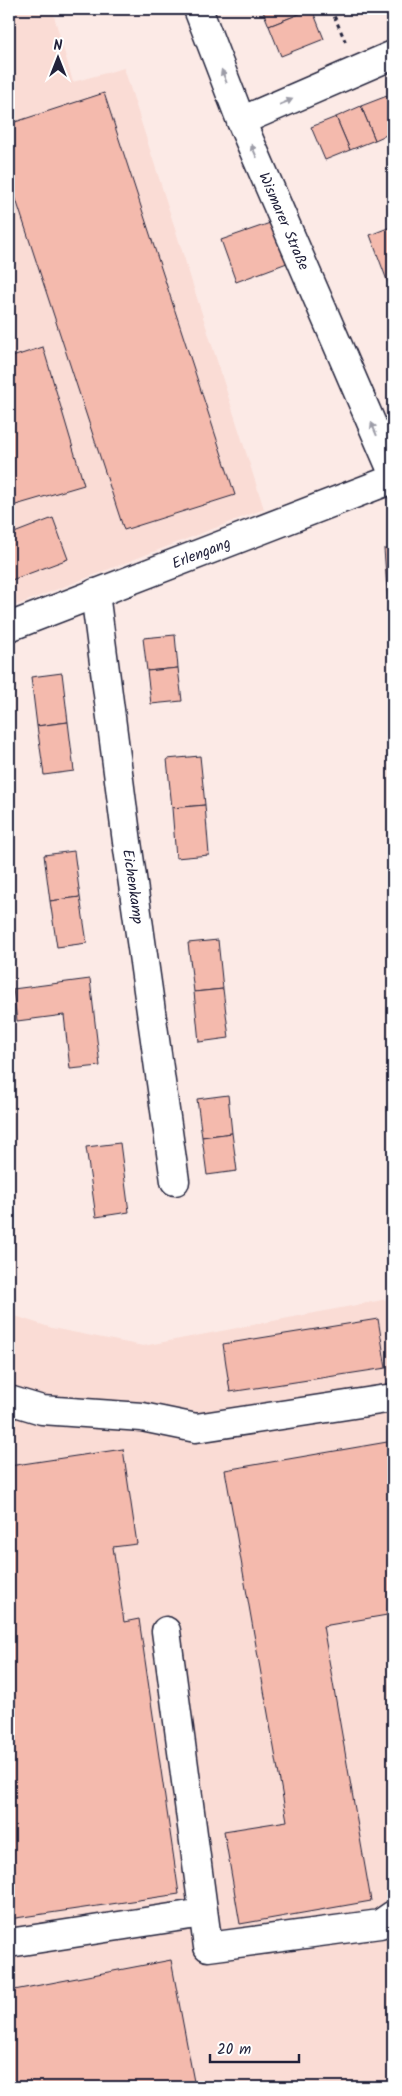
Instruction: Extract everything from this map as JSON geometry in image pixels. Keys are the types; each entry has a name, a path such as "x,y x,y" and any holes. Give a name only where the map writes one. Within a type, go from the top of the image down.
{"street":[{"name":"Wismarer Straße","path":"198,9 241,121 393,473"},
{"path":"241,121 393,55"},
{"name":"Erlengang","path":"9,627 95,592 393,479"},
{"name":"Eichenkamp","path":"95,592 127,842 175,1181"},
{"path":"9,1400 42,1410 142,1417 196,1428 393,1398"},
{"path":"166,1631 208,1947 380,1924 393,1914"},
{"path":"9,1943 203,1913"}],"path":[{"path":"331,9 358,70"}],"shaded area":[{"path":"9,9 52,9 73,82 124,68 264,509 9,608"},
{"path":"393,1298 393,2087 9,2087 9,1314 52,1328 143,1346"}],"building":[{"path":"262,9 312,9 269,26"},
{"path":"312,9 324,39 281,56 269,26"},
{"path":"104,93 235,495 124,530 9,178 9,124"},
{"path":"393,93 393,112 387,96"},
{"path":"387,96 393,112 393,132 375,140 361,106"},
{"path":"361,106 375,140 350,150 336,117"},
{"path":"336,117 350,150 325,160 311,127"},
{"path":"273,222 287,263 236,282 221,240"},
{"path":"393,226 393,290 391,291 370,235"},
{"path":"43,347 84,485 9,507 9,358"},
{"path":"53,518 68,559 9,581 9,535"},
{"path":"384,549 393,549 393,629 390,629"},
{"path":"390,629 393,629 393,670"},
{"path":"175,635 178,668 147,671 143,638"},
{"path":"178,668 182,701 151,704 147,671"},
{"path":"62,673 68,722 37,726 31,677"},
{"path":"68,722 74,771 44,775 37,726"},
{"path":"200,756 205,805 172,808 167,759"},
{"path":"205,805 209,855 176,858 172,808"},
{"path":"74,851 80,897 50,901 44,855"},
{"path":"80,897 87,943 57,947 50,901"},
{"path":"218,940 223,989 194,992 188,943"},
{"path":"90,979 100,1066 70,1069 64,1015 17,1021 13,989"},
{"path":"223,989 229,1038 199,1042 194,992"},
{"path":"228,1095 232,1133 202,1137 197,1099"},
{"path":"232,1133 237,1171 207,1175 202,1137"},
{"path":"120,1143 129,1212 96,1217 86,1147"},
{"path":"378,1319 386,1368 230,1392 223,1344"},
{"path":"393,1441 393,1614 323,1626 371,1901 240,1924 224,1831 287,1821 225,1470"},
{"path":"123,1449 137,1544 113,1547 124,1622 139,1619 179,1894 9,1919 9,1466"},
{"path":"171,1960 195,2087 9,2087 9,1991"}]}
